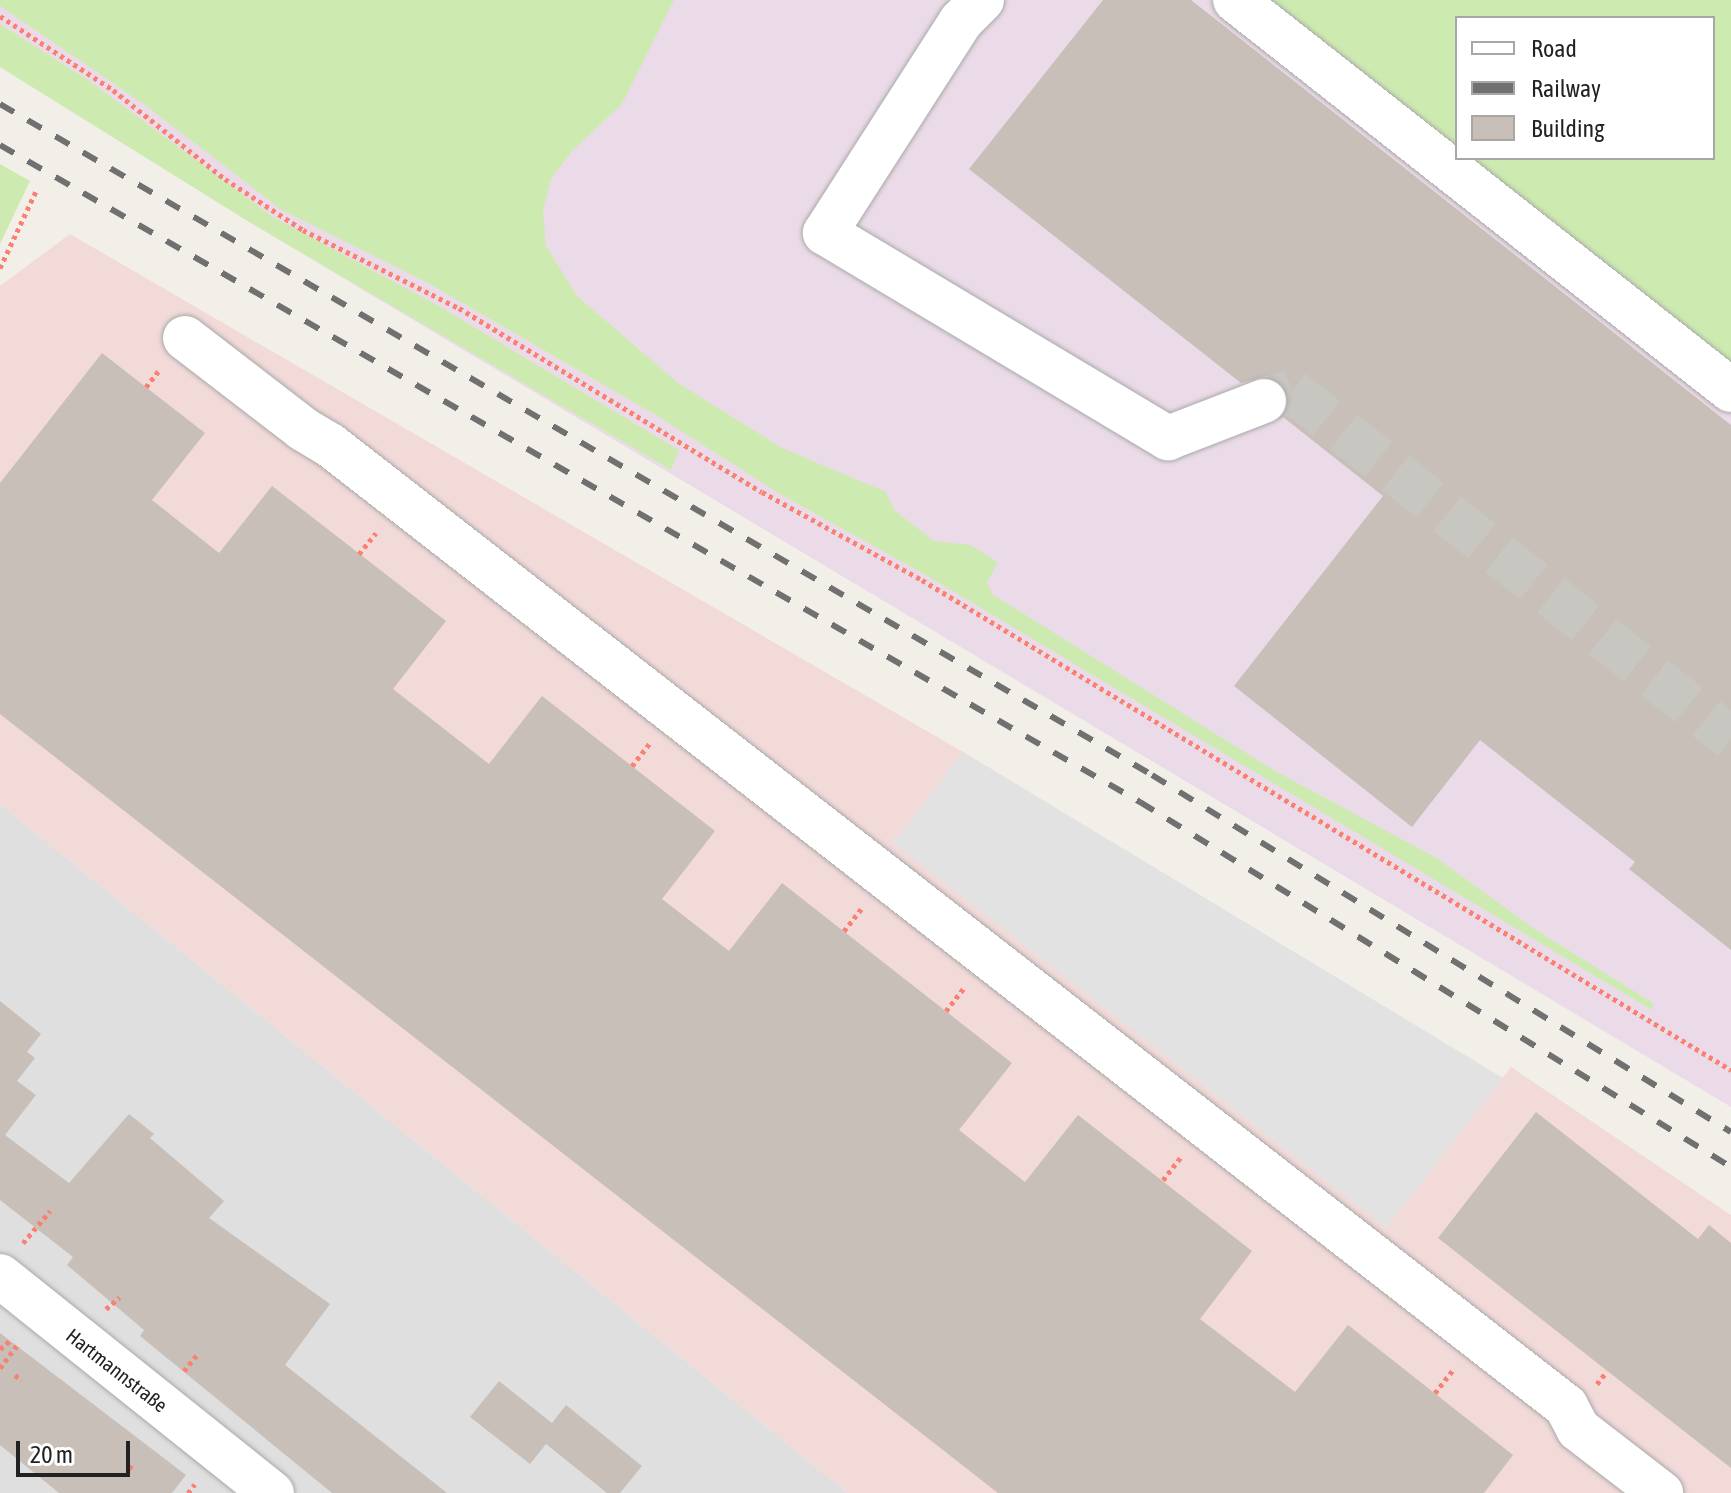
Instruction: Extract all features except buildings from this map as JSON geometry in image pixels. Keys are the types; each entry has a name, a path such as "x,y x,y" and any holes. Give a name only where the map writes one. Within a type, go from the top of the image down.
{"street":[{"path":"982,0 961,21 825,233 1168,438 1264,401"},
{"path":"1235,0 1731,390"},
{"path":"185,338 330,445 1566,1406 1578,1429 1661,1493"},
{"name":"Hartmannstraße","path":"8,1264 272,1493"}],"path":[{"path":"0,16 113,90 225,179 303,230 459,308 762,492 922,580 1731,1070"},
{"path":"0,268 36,191"},
{"path":"8,1264 50,1211"},
{"path":"0,1368 23,1338 17,1333"},
{"path":"0,1349 10,1341"},
{"path":"15,1375 21,1380"}],"shaded area":[{"path":"0,0 1265,0 1455,151 1455,160 1467,160 1731,370 1731,1107 251,223 0,67"},
{"path":"70,234 963,752 1502,1078 1511,1067 1731,1215 1731,1493 848,1493 0,804 0,286"},
{"path":"963,752 1503,1078 1386,1228 893,843"},
{"path":"0,804 848,1493 0,1493"}],"green space":[{"path":"0,0 674,0 622,104 572,151 551,179 543,211 546,246 577,296 678,383 782,448 886,492 894,510 934,541 970,545 998,562 987,582 992,594 1275,771 1435,857 1536,930 1653,1003 1652,1010 926,575 780,494 659,417 430,284 282,210 145,105 0,6"},
{"path":"1265,0 1731,0 1731,370 1467,160 1715,160 1715,16 1455,16 1455,151"},
{"path":"0,24 88,80 273,217 439,306 679,450 671,470 251,223 0,67"},
{"path":"0,164 30,181 0,244"}],"tunnel":[{"path":"1264,401 1292,391 1731,738"}],"railway":[{"path":"0,104 1152,775 1731,1132"},
{"path":"0,145 1140,802 1731,1167"}]}
